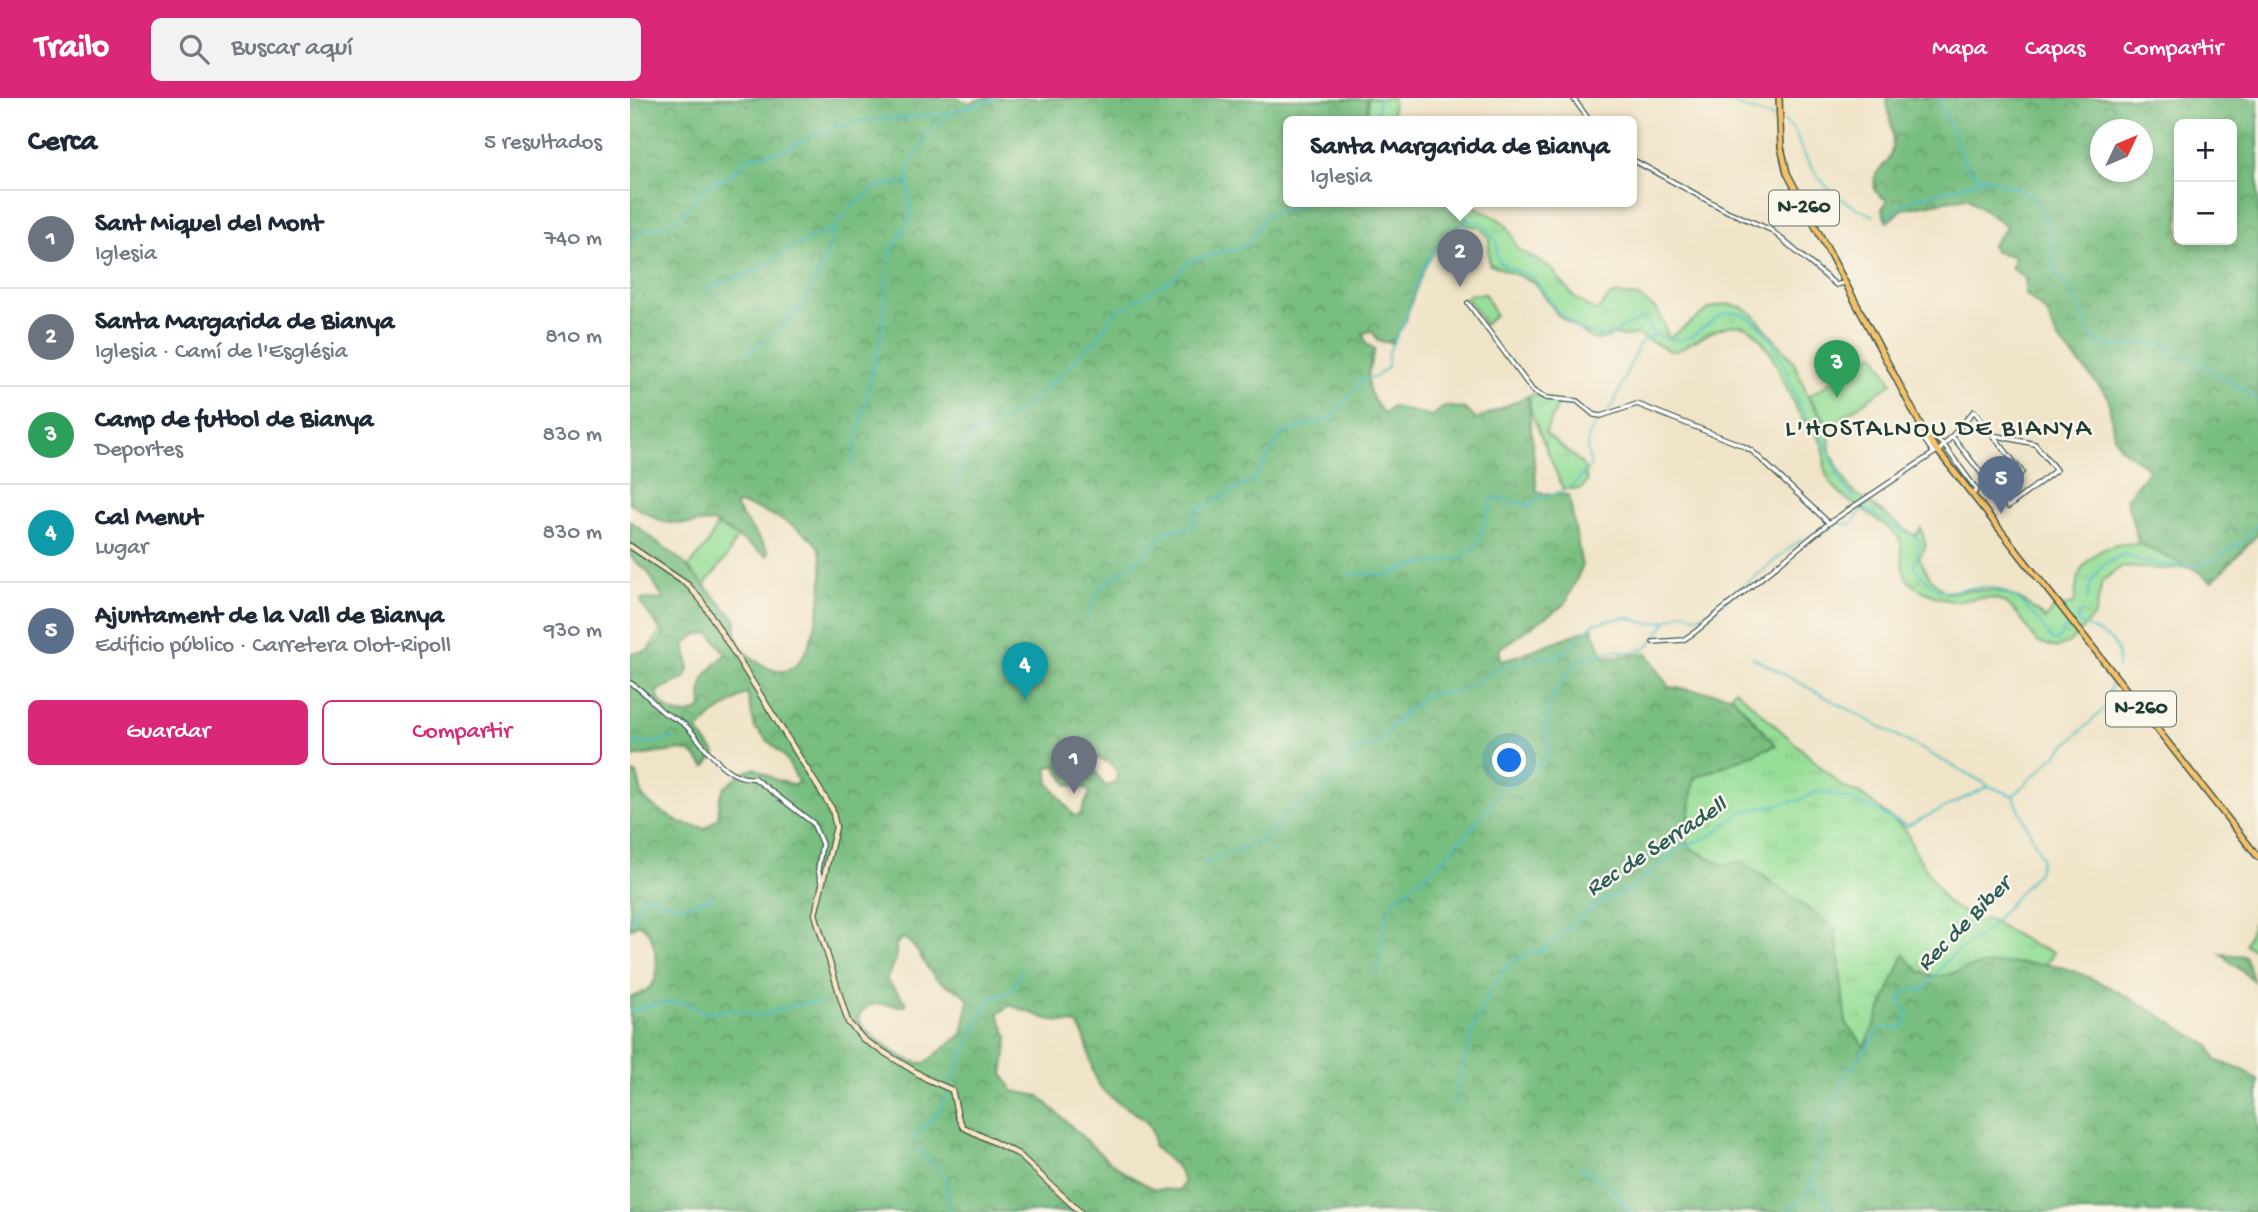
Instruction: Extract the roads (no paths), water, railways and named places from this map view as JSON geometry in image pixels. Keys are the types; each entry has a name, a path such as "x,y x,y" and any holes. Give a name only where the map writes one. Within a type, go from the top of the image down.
{"main road":[{"name":"N-260","path":"1779,98 1781,148 1787,173 1924,430 1972,495 2258,857"},
{"path":"630,546 688,585 701,600 832,809 836,827 815,908 816,921 851,1028 905,1066 952,1090 958,1117 964,1127 1011,1149 1080,1212"}],"street":[{"path":"1573,98 1586,116"},
{"path":"1637,162 1734,215 1771,230 1836,285 1844,284"},
{"path":"1468,303 1533,391 1546,398 1577,401 1594,415 1601,416 1637,404 1741,445 1752,451 1829,523"},
{"path":"1653,642 1683,640 1689,636 1829,523 1937,449 1974,411 2022,472 1996,492"},
{"path":"1920,423 1921,435 1937,449"},
{"path":"1952,436 2008,507 2056,470 2035,444 1993,435"},
{"path":"1937,449 1944,446 1948,440"},
{"path":"1937,449 1944,446"},
{"path":"1944,446 1977,490 1972,495"},
{"path":"630,683 655,700 662,711 686,726 705,750 733,772 746,779 754,778 813,823 821,844 818,869 821,882"}],"waterway":[{"path":"851,467 882,330 889,257 910,217 908,169 931,130 950,113 996,98"},
{"path":"1377,116 1379,98"},
{"path":"1728,98 1738,106 1774,119"},
{"path":"1939,98 1966,166 1984,177 2026,193 2041,207 2056,270 2078,303 2088,330 2094,338 2106,345 2119,347 2150,341 2159,343 2205,366 2258,401"},
{"path":"630,240 651,228 666,226 683,214 704,188 735,172 749,157 786,150 816,133 858,121 949,114"},
{"path":"1784,121 1795,132 1810,164 1824,184 1850,205 1874,216"},
{"path":"1889,215 1909,201 1985,179"},
{"path":"749,352 782,327 807,297 828,254 834,228 849,209 879,186 909,182"},
{"path":"956,489 965,442 1030,404 1100,336 1113,314 1177,276 1189,261 1248,245 1265,215 1294,207"},
{"path":"1460,207 1468,221 1481,222 1497,242 1497,258 1504,266 1533,277 1556,310 1578,329 1608,339 1625,326 1645,318 1652,332 1669,339 1682,339 1694,335 1723,314 1733,312 1758,324 1776,347 1804,415 1824,440 1841,480 1856,500"},
{"path":"1411,300 1420,276 1439,245 1468,221"},
{"path":"703,289 751,273 798,245 832,229"},
{"path":"1086,619 1100,588 1146,553 1164,533 1193,526 1196,510 1254,480 1283,432 1330,419 1363,380 1374,378 1388,367 1388,353 1405,321 1410,303"},
{"path":"1608,411 1639,344 1655,334"},
{"path":"1349,575 1366,572 1384,576 1411,566 1460,558 1475,549 1492,500 1499,498 1528,506 1539,498 1564,490 1581,477 1591,465 1588,440 1600,419"},
{"path":"1863,507 1901,531 1914,534 1920,542 1914,566 1933,586 1947,591 1986,587 2006,592 2033,614 2052,640 2058,641 2064,629 2070,627"},
{"path":"1814,539 1839,523 1852,524 1863,509"},
{"name":"Rec de Serradell","path":"2087,600 2098,571 2117,557 2125,554 2143,562 2162,565 2204,565 2247,539 2258,523"},
{"path":"1378,974 1386,916 1397,898 1436,866 1482,817 1496,795 1525,771 1542,764 1549,749 1546,722 1552,695 1580,658 1616,650 1629,652 1647,648 1668,620 1684,612 1698,616 1709,612 1803,538"},
{"name":"Rec de Serradell","path":"2081,613 2078,615 2078,622 2112,642 2118,656 2118,667"},
{"path":"1204,863 1261,841 1287,815 1330,786 1353,751 1378,744 1409,707 1416,705 1423,695 1459,691 1502,667 1561,654 1595,623 1627,617 1649,624 1666,621"},
{"path":"1752,657 1988,785"},
{"name":"Rec de Biber","path":"1787,1212 1804,1198 1815,1175 1823,1128 1846,1074 1881,1028 1902,1028 1909,1012 1900,1002 1904,993 1914,988 1923,991 1949,958 1987,930 2038,871 2042,858 2013,796 2111,702 2109,691 2112,683"},
{"path":"630,743 653,743 675,738"},
{"name":"Rec de Serradell","path":"1453,1105 1473,1029 1490,991 1507,966 1526,954 1545,949 1598,903 1631,888 1681,847 1711,836 1741,812 1800,800 1818,791 1853,800 1907,826 1989,786 2013,796"},
{"path":"630,920 636,915 638,902 648,894 666,903 681,906 714,896"},
{"path":"950,1084 988,1001 1011,991 1022,971"},
{"path":"630,1012 645,1006 680,1001 706,1013 734,1009 761,1016 792,1005 820,1002"},
{"path":"914,1141 939,1112 947,1095"},
{"path":"916,1148 946,1177 949,1212"},
{"name":"Rec de Biber","path":"1580,1167 1608,1185 1631,1212"},
{"path":"1813,1181 1833,1212"}],"place":[{"name":"Santa Margarida de Bianya","path":"1460,287"},
{"name":"Camp de futbol de Bianya","path":"1837,398"},
{"name":"Ajuntament de la Vall de Bianya","path":"2001,514"},
{"name":"Cal Menut","path":"1025,700"},
{"name":"Sant Miquel del Mont","path":"1074,794"}],"district":[{"name":"L'HOSTALNOU DE BIANYA","path":"1939,430"}]}
